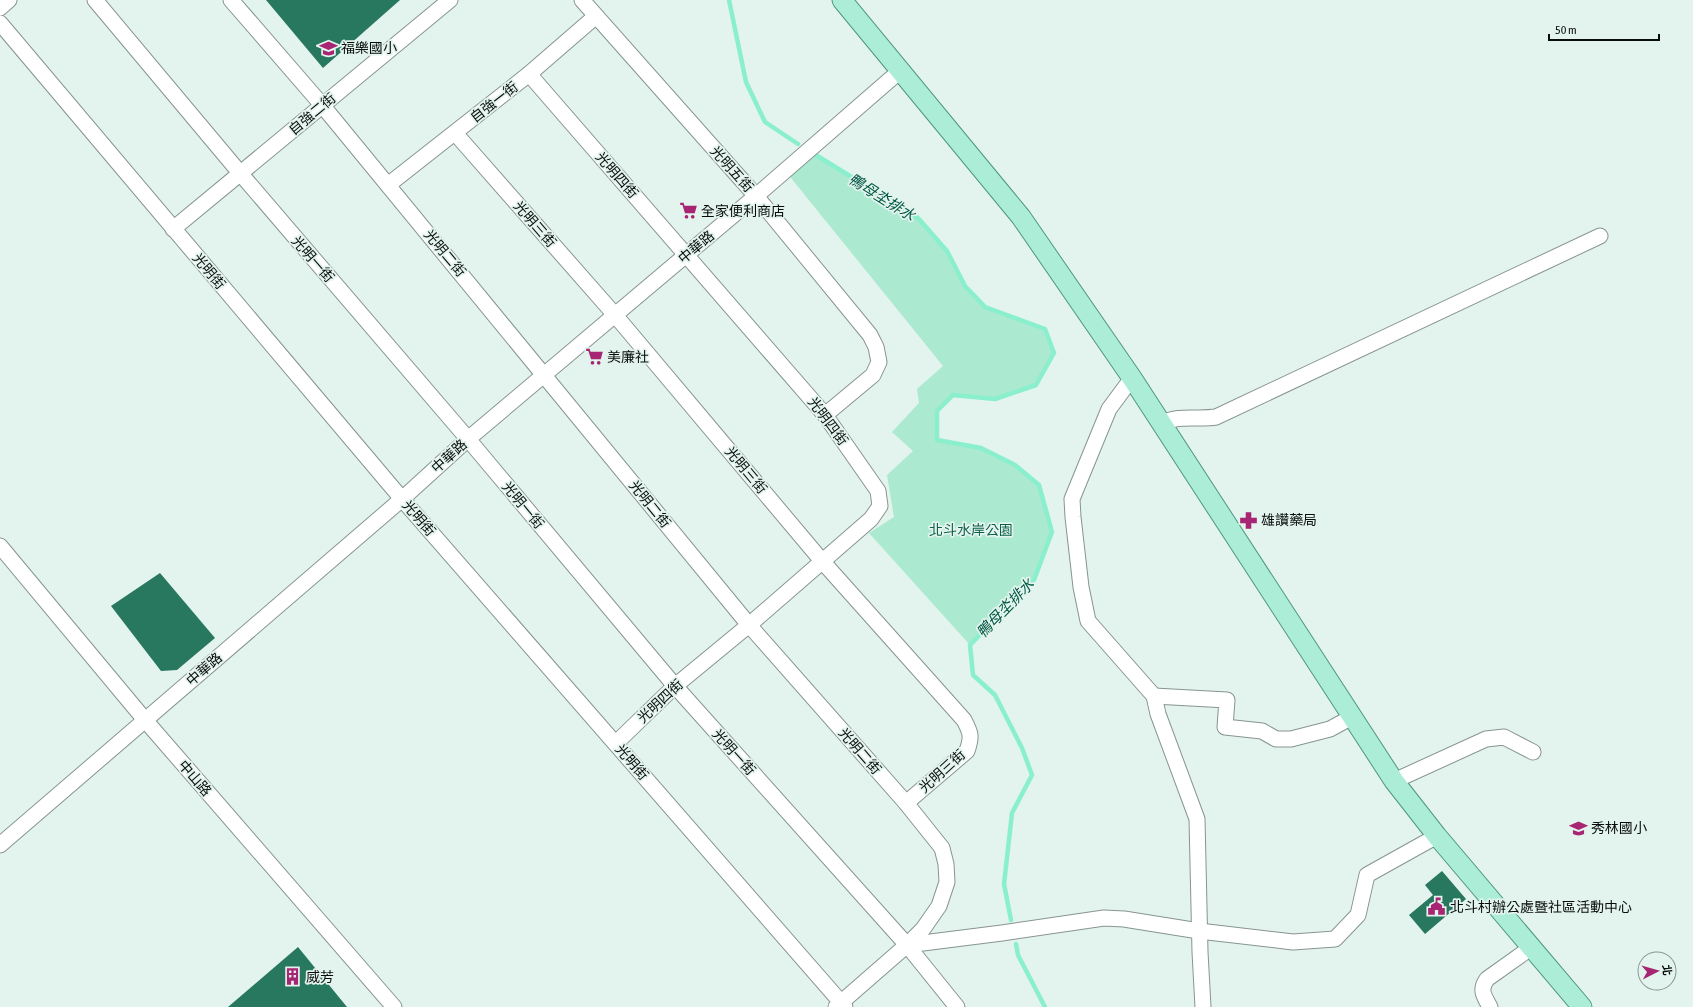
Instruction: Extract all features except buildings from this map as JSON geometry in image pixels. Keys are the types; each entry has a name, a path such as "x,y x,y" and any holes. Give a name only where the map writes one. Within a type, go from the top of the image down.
{"main road":[{"path":"842,0 1021,217 1132,378 1394,781 1437,836 1582,1007"}],"street":[{"path":"0,8 9,0"},
{"name":"光明一街","path":"94,0 468,439 674,686 908,945 957,1007"},
{"name":"光明二街","path":"231,0 322,105 545,374 749,625 906,803 942,848 946,864 947,882 939,906 923,929 908,945 841,1006"},
{"name":"自強二街","path":"173,229 450,0"},
{"name":"光明五街","path":"582,0 756,196 870,335 876,347 879,362 873,375 825,415"},
{"name":"自強一街","path":"388,185 529,74 596,16"},
{"name":"光明街","path":"0,23 402,499 616,743 841,1006"},
{"name":"中華路","path":"0,845 402,499 468,439 756,196 901,70"},
{"name":"光明四街","path":"529,74 825,415 878,491 880,506 871,519 749,625 674,686 616,743"},
{"name":"光明三街","path":"455,133 615,315 822,561 964,720 969,729 971,739 967,751 906,803"},
{"path":"1161,424 1169,419 1204,419 1216,417 1600,236"},
{"path":"1132,378 1109,409 1072,499 1081,588 1088,620 1154,696 1158,714 1197,819 1199,931 1203,1007"},
{"name":"中山路","path":"0,546 145,720 394,1007"},
{"path":"1154,696 1227,700 1225,727 1262,731 1276,739 1291,739 1330,729 1352,717"},
{"path":"1394,781 1486,739 1504,737 1533,752"},
{"path":"908,945 1104,918 1124,919 1199,931 1293,942 1335,939 1358,915 1367,875 1437,836"},
{"path":"1490,1007 1482,992 1482,986 1487,979 1532,947"}],"green space":[{"name":"北斗水岸公園","path":"810,152 918,218 945,249 966,287 985,307 1045,329 1054,353 1035,385 995,399 953,395 937,411 937,440 981,448 1021,469 1039,485 1052,532 1034,580 970,645 869,533 894,517 887,475 913,451 892,432 919,403 917,389 943,366 787,173"}],"waterway":[{"name":"鴨母坔排水","path":"729,0 746,82 765,122 798,144"},
{"name":"鴨母坔排水","path":"811,152 918,218 947,251 965,286 985,307 1045,329 1054,353 1036,385 995,399 953,395 937,411 937,440 981,448 1015,465 1039,485 1052,532 1034,580 970,645 973,675 995,695 1022,748 1032,775 1012,813 1004,884 1011,920"},
{"name":"鴨母坔排水","path":"1016,944 1018,955 1045,1007"}],"place":[{"name":"福樂國小","path":"328,48"},
{"name":"全家便利商店","path":"688,211"},
{"name":"美廉社","path":"594,357"},
{"name":"雄讚藥局","path":"1248,520"},
{"name":"秀林國小","path":"1578,828"},
{"name":"北斗村辦公處暨社區活動中心","path":"1437,907"},
{"name":"威芳","path":"293,977"}]}
